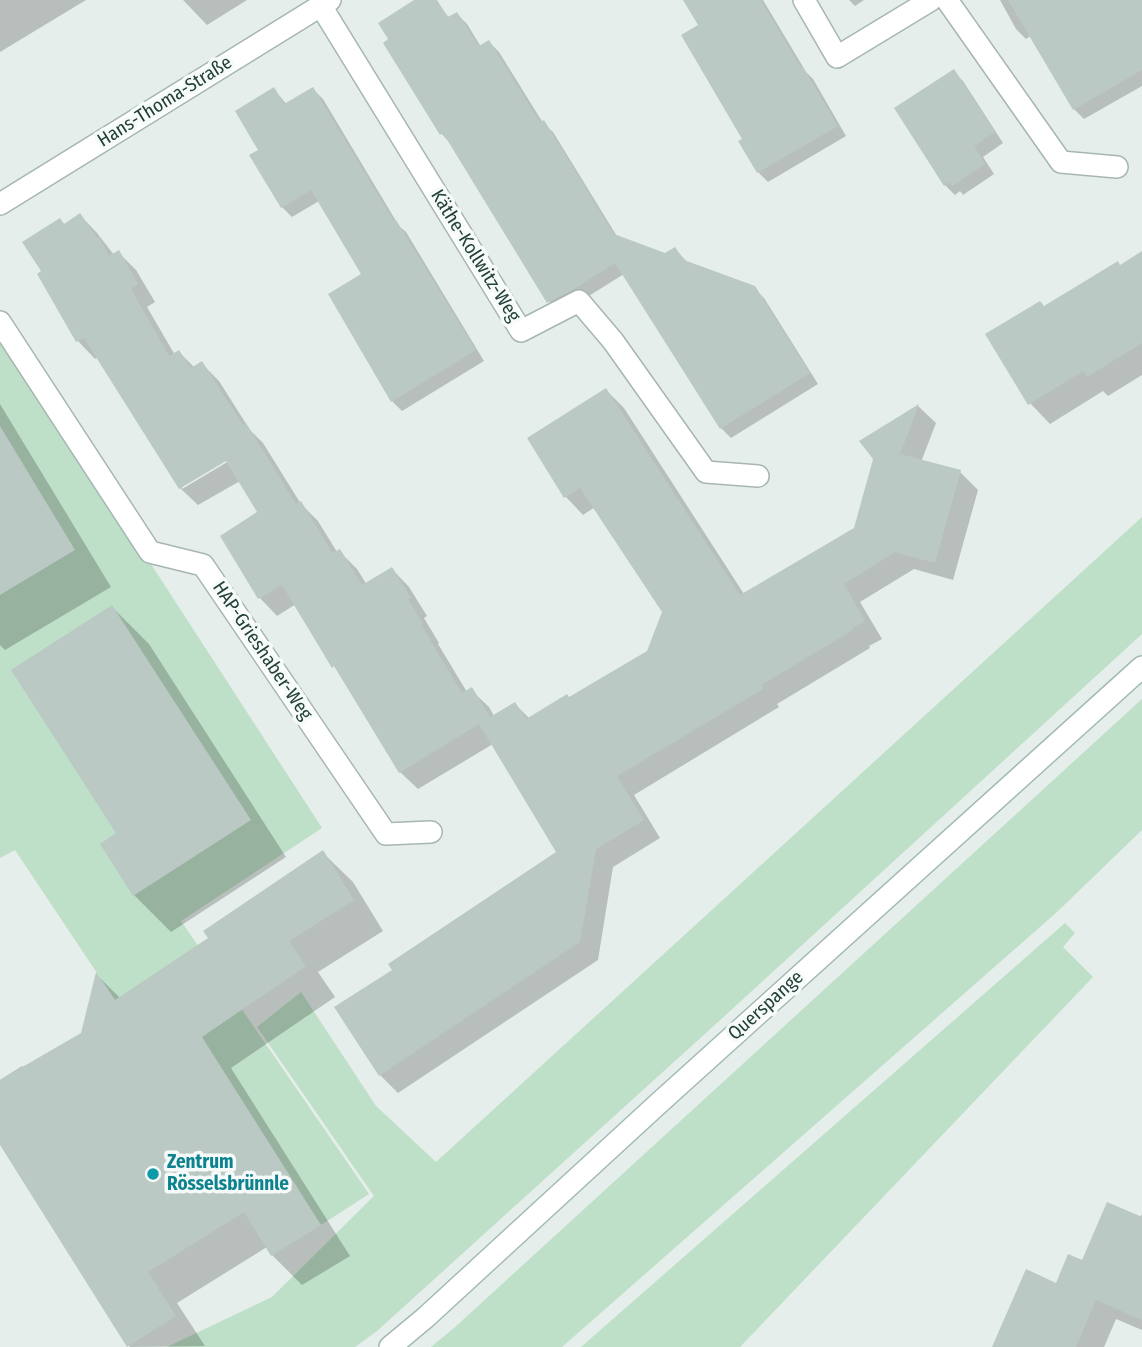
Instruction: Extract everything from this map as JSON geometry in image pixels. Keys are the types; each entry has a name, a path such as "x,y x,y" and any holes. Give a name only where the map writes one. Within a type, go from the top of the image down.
{"street":[{"path":"804,0 837,57 931,0"},
{"path":"947,0 1061,162 1117,167"},
{"name":"Hans-Thoma-Straße","path":"0,204 325,3"},
{"name":"Käthe-Kollwitz-Weg","path":"325,3 521,331 579,301 613,341 706,472 758,477"},
{"name":"HAP-Grieshaber-Weg","path":"0,322 150,552 203,565 386,834 431,832"},
{"name":"Querspange","path":"390,1347 1142,667"}],"green space":[{"path":"0,331 322,828 181,921 369,1194 321,1225 115,1000 15,850 0,858"},
{"path":"1142,517 1142,634 377,1331 355,1347 167,1347 272,1297 374,1196 257,1027 301,992 376,1106 436,1162"},
{"path":"1142,699 1142,830 1057,912 562,1347 431,1347 454,1328"},
{"path":"1065,923 1075,933 1063,947 1093,977 740,1347 581,1347"}],"building":[{"path":"414,0 437,0 448,17 457,12 479,46 489,40 540,122 544,120 614,234 665,253 675,247 684,260 755,286 810,373 720,429 615,263 547,303 443,133 440,135 383,43 388,39 378,23"},
{"path":"683,0 761,0 838,126 757,173 738,141 742,139 681,35 698,25"},
{"path":"1008,0 1142,0 1142,70 1073,110"},
{"path":"954,69 995,132 974,146 985,164 952,186 950,182 944,186 894,108"},
{"path":"274,87 284,104 313,87 476,350 391,402 328,294 361,274 311,190 281,208 249,155 258,150 235,111"},
{"path":"80,213 97,238 99,237 109,256 119,250 138,284 131,289 169,356 179,350 191,368 202,361 243,425 246,423 296,504 301,501 332,553 340,549 362,585 392,567 411,598 408,599 423,624 421,625 462,693 472,687 490,717 515,702 526,719 647,651 662,612 580,488 564,498 527,438 606,388 740,595 854,528 873,459 859,441 919,404 900,454 961,470 935,563 895,552 844,584 865,621 761,685 763,689 617,776 644,820 596,849 580,942 379,1076 334,1007 392,970 388,964 556,852 479,724 399,773 282,585 258,599 220,536 257,512 226,461 179,489 84,338 76,342 37,274 41,271 22,242 60,218 64,224"},
{"path":"1142,251 1142,343 1087,377 1083,371 1028,405 985,334 1040,301 1044,306 1118,261 1120,265"},
{"path":"0,426 75,550 0,595"},
{"path":"112,605 251,820 133,896 100,844 116,833 11,670"},
{"name":"Zentrum Rösselsbrünnle","path":"323,850 354,900 289,941 306,966 202,1037 321,1225 271,1256 244,1212 148,1272 176,1316 127,1347 0,1145 0,1080 81,1033 96,972 115,1000 208,938 203,931"},
{"path":"1107,1202 1142,1217 1142,1320 1096,1300 1076,1347 992,1347 1026,1269 1056,1283 1068,1254 1082,1260"}],"place":[{"name":"Zentrum Rösselsbrünnle","path":"153,1174"}]}
